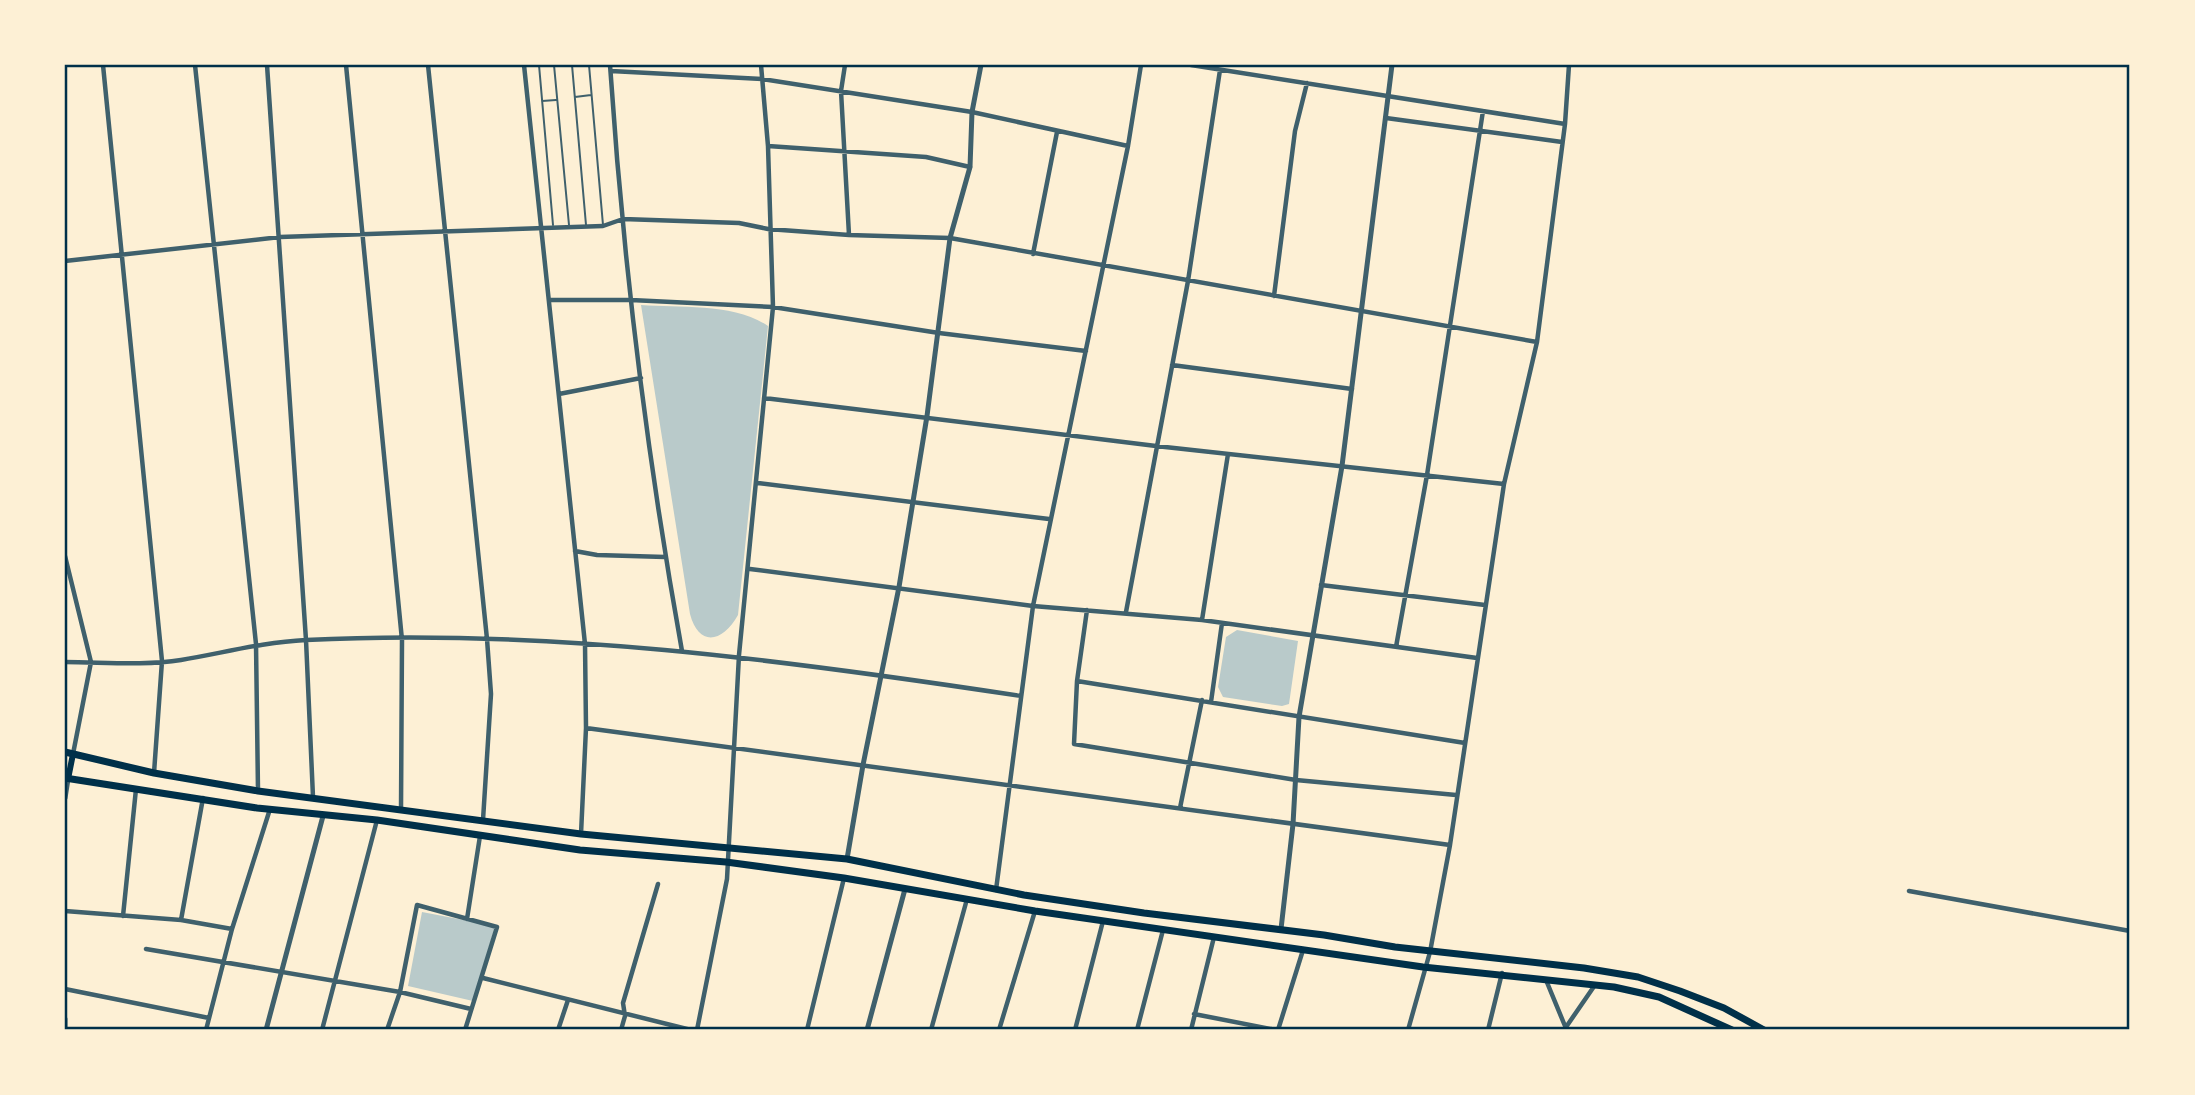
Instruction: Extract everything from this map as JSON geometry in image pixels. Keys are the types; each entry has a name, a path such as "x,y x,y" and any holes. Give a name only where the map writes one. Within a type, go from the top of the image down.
{"highway":[{"path":"69,753 154,774 258,791 581,834 847,859 996,890 1430,952 1584,968 1638,978 1724,1008 1764,1030"},
{"path":"66,778 270,809 377,820 580,850 726,862 845,878 1035,911 1303,950 1423,967 1502,973 1595,985 1659,998 1732,1030"}],"main road":[{"path":"66,778 69,753"}],"street":[{"path":"103,65 162,661 154,774"},
{"path":"195,65 216,244 256,644 258,791"},
{"path":"267,65 281,237 313,797"},
{"path":"346,65 402,640 401,810"},
{"path":"428,65 487,639 491,694 483,820"},
{"path":"524,65 584,644 586,728 581,834"},
{"path":"698,1030 727,879 739,655 750,569 773,307 768,229 768,146 761,65"},
{"path":"845,65 841,91 849,235"},
{"path":"847,859 863,765 900,587 939,333 950,238 970,167 972,113 981,65"},
{"path":"996,890 1012,783 1032,606 1128,146 1141,65"},
{"path":"1191,65 1565,124"},
{"path":"1281,929 1293,824 1299,718 1342,466 1392,65"},
{"path":"1408,1030 1423,967 1430,952 1450,845 1504,484 1537,342 1565,124 1569,65"},
{"path":"682,651 665,557 631,300 611,68 762,79 972,113 1128,146"},
{"path":"1126,612 1188,281 1220,69"},
{"path":"1274,296 1295,131 1307,83"},
{"path":"1396,647 1427,475 1483,111"},
{"path":"1386,118 1562,142"},
{"path":"1033,254 1057,132"},
{"path":"768,146 818,152 844,150 926,157 970,167"},
{"path":"65,261 281,237 603,226 622,219 739,223 768,229 849,235 950,238 1537,342"},
{"path":"549,300 631,300 773,307 939,333 1086,351"},
{"path":"1172,365 1352,389"},
{"path":"559,394 641,378"},
{"path":"764,398 1156,446 1504,484"},
{"path":"1202,620 1228,454"},
{"path":"758,483 1049,519"},
{"path":"575,551 597,555 665,557"},
{"path":"65,556 91,662 69,753"},
{"path":"750,569 1032,606 1202,620 1477,658"},
{"path":"1321,585 1485,605"},
{"path":"1087,610 1077,681 1074,744 1296,780 1456,795"},
{"path":"1211,702 1222,623"},
{"path":"65,662 178,660 256,644 306,640 487,639 739,655 1021,696"},
{"path":"1077,681 1465,743"},
{"path":"1180,808 1202,700"},
{"path":"586,728 1012,783 1450,845"},
{"path":"65,798 66,778"},
{"path":"123,916 136,789"},
{"path":"181,920 203,798"},
{"path":"206,1030 232,929 270,809"},
{"path":"266,1030 323,816"},
{"path":"321,1030 377,820"},
{"path":"467,919 480,836"},
{"path":"807,1030 845,878"},
{"path":"621,1030 625,1016 623,1003 658,884"},
{"path":"867,1030 905,889"},
{"path":"1909,891 2130,932"},
{"path":"931,1030 967,899"},
{"path":"387,1030 400,992 417,905 498,927 465,1030"},
{"path":"65,911 181,920 232,929"},
{"path":"999,1030 1035,911"},
{"path":"1075,1030 1103,921"},
{"path":"1137,1030 1163,930"},
{"path":"1191,1030 1214,937"},
{"path":"146,949 400,992 471,1009"},
{"path":"1194,1014 1277,1030 1303,950"},
{"path":"1488,1030 1502,973"},
{"path":"482,978 625,1016 691,1030"},
{"path":"1546,980 1564,1028"},
{"path":"1564,1028 1595,985"},
{"path":"65,989 209,1018"},
{"path":"558,1030 568,1000"},
{"path":"65,1019 65,1030"}],"lane":[{"path":"539,65 554,226"},
{"path":"554,65 569,226"},
{"path":"572,65 586,226"},
{"path":"589,65 603,226"},
{"path":"575,97 592,95"},
{"path":"542,101 557,100"}],"shaded area":[{"path":"641,305 724,310 740,313 768,326 738,615 719,636 705,636 699,632 690,614"},
{"path":"1237,630 1298,641 1289,704 1282,706 1223,697 1218,687 1226,637"},
{"path":"422,912 495,926 473,1001 408,986"}]}
